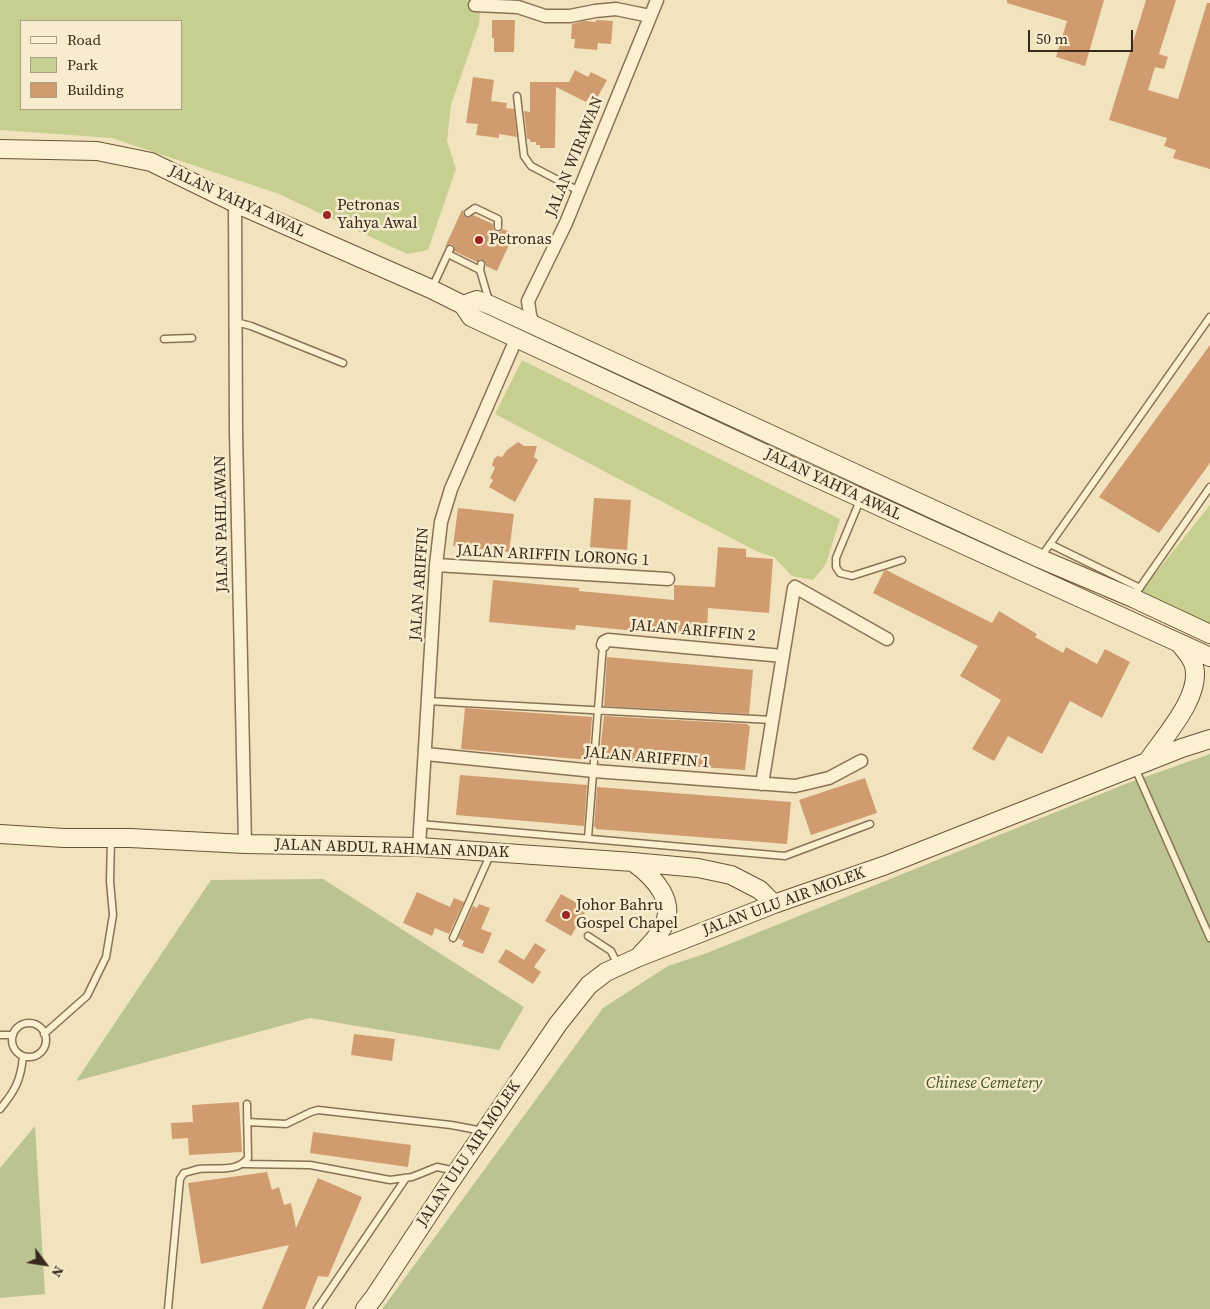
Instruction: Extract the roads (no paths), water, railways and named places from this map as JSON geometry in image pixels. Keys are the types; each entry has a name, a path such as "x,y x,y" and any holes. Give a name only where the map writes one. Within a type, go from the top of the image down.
{"main road":[{"name":"JALAN YAHYA AWAL","path":"0,149 98,151 151,162 235,203 463,304 471,317 861,498 1210,656"},
{"name":"JALAN YAHYA AWAL","path":"463,304 477,300 1048,547 1210,634"},
{"path":"1141,764 1189,702 1193,690 1196,676 1194,665 1191,658 1178,642"},
{"name":"JALAN ULU AIR MOLEK","path":"365,1309 376,1296 457,1171 558,1024 589,985 606,972 639,957 774,904 886,864 1141,764 1210,739"},
{"name":"JALAN ABDUL RAHMAN ANDAK","path":"0,834 245,844 419,847 633,862 698,868 731,875 760,890 774,904"},
{"path":"633,862 648,873 658,885 665,897 668,916 662,930 639,957"}],"street":[{"name":"JALAN WIRAWAN","path":"528,302 566,223 657,0"},
{"path":"475,5 518,7 545,16 570,16 616,9 650,16"},
{"name":"JALAN PAHLAWAN","path":"235,203 237,442 245,844"},
{"path":"495,308 516,307 528,302 534,326"},
{"name":"JALAN ARIFFIN","path":"419,847 436,565 441,522 451,489 517,338"},
{"name":"JALAN ARIFFIN LORONG 1","path":"436,565 668,579"},
{"path":"762,784 792,590 795,587 887,639"},
{"name":"JALAN ARIFFIN 2","path":"603,645 608,640 782,656"},
{"name":"JALAN ARIFFIN 1","path":"426,754 594,771 794,786 828,778 861,761"}],"lane":[{"path":"517,96 524,156 531,166 579,192"},
{"path":"468,213 475,208 498,219 498,227"},
{"path":"431,289 449,252 481,267 495,308"},
{"path":"1048,547 1210,316"},
{"path":"236,322 252,326 343,364"},
{"path":"164,338 192,338"},
{"path":"1136,593 1210,486"},
{"path":"861,498 836,558 836,567 840,573 852,576 902,560"},
{"path":"588,838 603,645"},
{"path":"428,701 772,720"},
{"path":"1141,764 1210,938"},
{"path":"420,824 784,856 870,824"},
{"path":"44,1034 87,996 106,957 113,915 110,882 112,838"},
{"path":"453,938 492,852"},
{"path":"588,936 611,951 619,966"},
{"path":"28,1023 35,1025 44,1034 45,1042 43,1049 37,1055 23,1056 16,1052 12,1044 13,1035 16,1029 22,1025 28,1023"},
{"path":"0,1035 13,1035"},
{"path":"0,1109 13,1093 22,1072 23,1056"},
{"path":"244,1164 248,1158 247,1104"},
{"path":"247,1122 286,1124 318,1110 451,1125 484,1131"},
{"path":"168,1309 180,1179 184,1173 197,1169 232,1168 244,1164 310,1165 390,1180 406,1178 437,1167 457,1171"},
{"path":"316,1309 406,1178"}],"place":[{"name":"Petronas Yahya Awal","path":"327,215"},
{"name":"Petronas","path":"479,240"},
{"name":"Johor Bahru Gospel Chapel","path":"566,915"}],"park label":[{"name":"Chinese Cemetery","path":"984,1084"}]}
